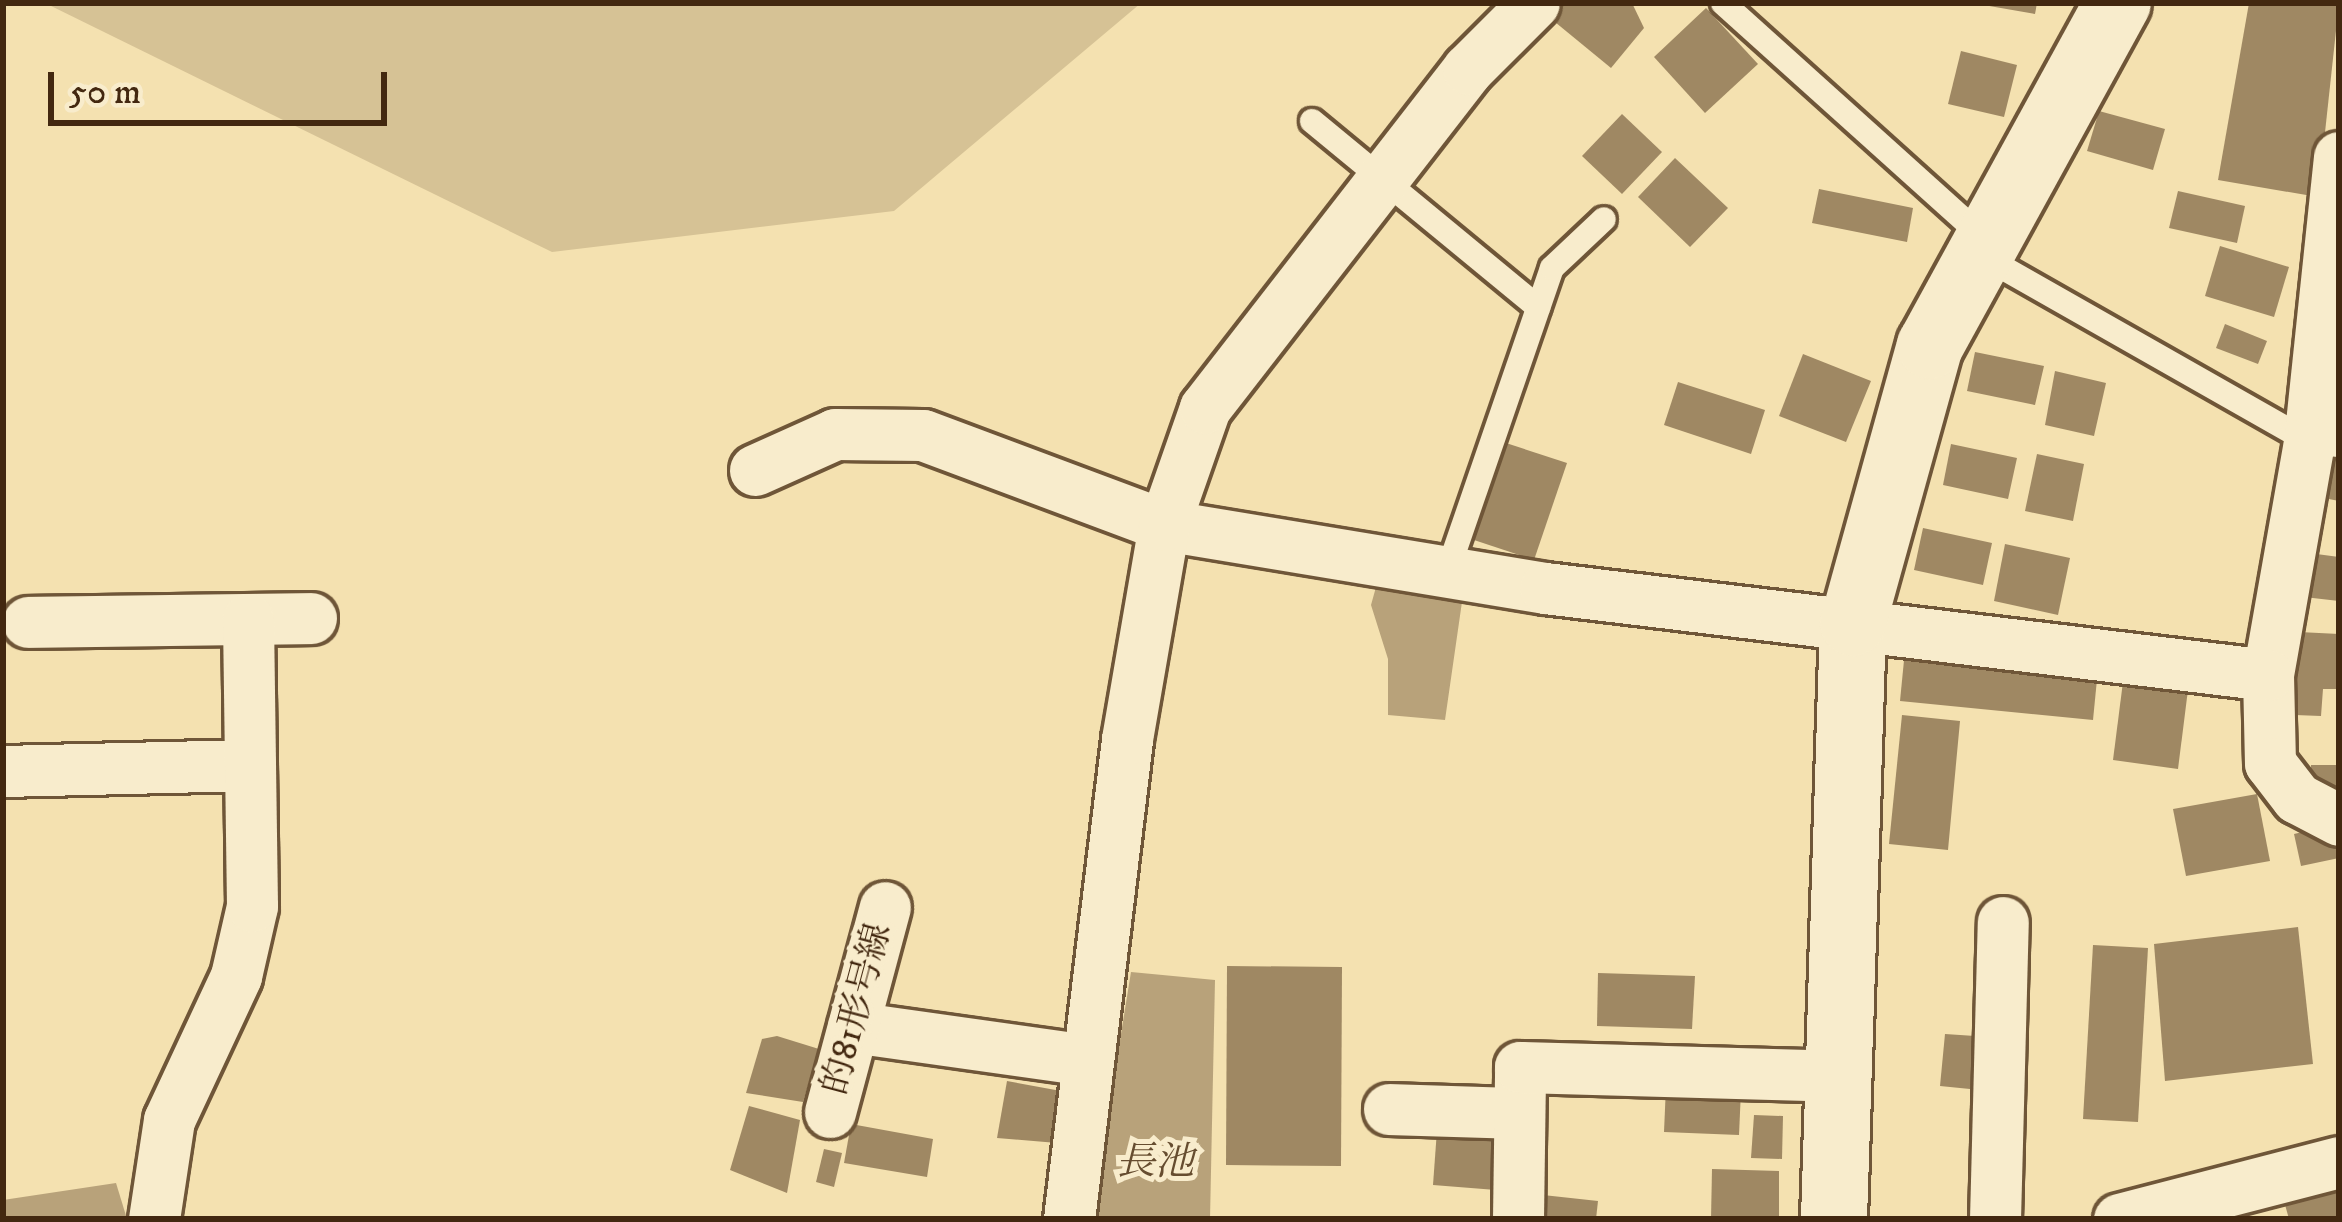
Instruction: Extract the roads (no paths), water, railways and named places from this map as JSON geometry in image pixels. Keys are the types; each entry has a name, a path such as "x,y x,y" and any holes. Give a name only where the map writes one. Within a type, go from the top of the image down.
{"street":[{"path":"1069,1219 1163,524 1205,409 1386,175 1534,3"},
{"path":"1834,1219 1852,622 1900,426 1985,249 2118,3"},
{"path":"2339,157 2324,443 2268,675 2270,763 2297,798 2339,820"},
{"path":"755,470 835,434 923,435 1163,524 1449,567 2268,675"},
{"path":"28,622 311,618"},
{"path":"154,1219 169,1120 236,976 252,906 248,619"},
{"path":"3,771 250,765"},
{"name":"的81形号線","path":"830,1112 885,907"},
{"path":"1995,1219 2002,922"},
{"path":"853,1027 1087,1060"},
{"path":"1518,1219 1520,1067 1836,1076"},
{"path":"1389,1109 1519,1113"},
{"path":"2119,1219 2181,1211 2339,1162"}],"lane":[{"path":"1723,3 1985,249 2324,443"},
{"path":"1312,121 1386,175 1538,307"},
{"path":"1449,567 1552,268 1604,219"}],"water":[{"path":"1381,569 1464,588 1445,720 1388,715 1388,659 1371,605"},
{"name":"長池","path":"1131,972 1215,980 1210,1219 1091,1219"},
{"path":"116,1183 127,1219 3,1219 3,1200"}]}
